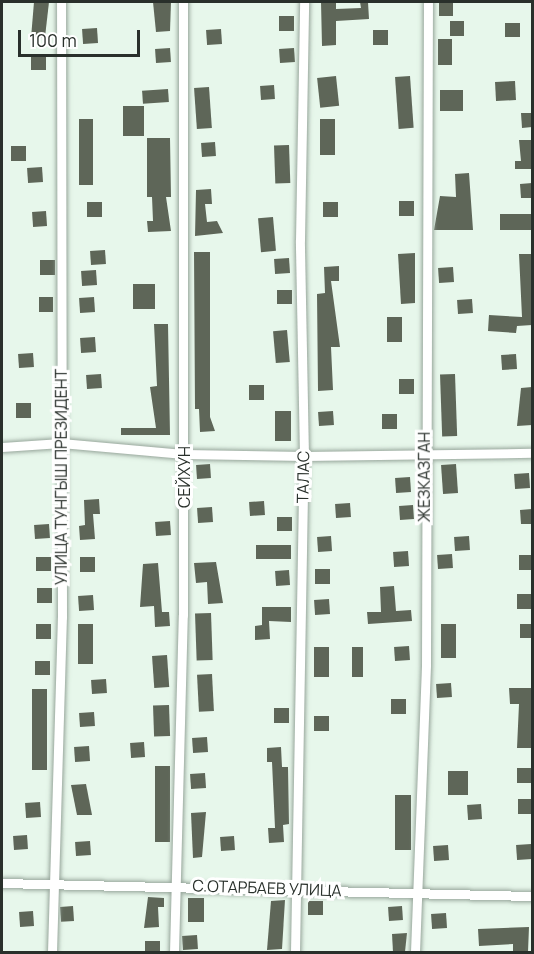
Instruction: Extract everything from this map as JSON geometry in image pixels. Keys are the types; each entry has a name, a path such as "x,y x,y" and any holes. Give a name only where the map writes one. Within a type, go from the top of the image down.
{"street":[{"name":"УЛИЦА ТУНГЫШ ПРЕЗИДЕНТ","path":"52,952 52,883 61,640 61,2"},
{"name":"СЕЙХУН","path":"174,952 184,454 183,2"},
{"name":"ТАЛАС","path":"295,952 304,456 300,240 304,2"},
{"name":"ЖЕЗКАЗГАН","path":"415,952 426,665 424,453 428,2"},
{"path":"2,447 61,443 184,454 304,456 532,453"},
{"name":"С.ОТАРБАЕВ УЛИЦА","path":"2,883 177,884 532,896"}],"building":[{"path":"34,2 49,2 45,37 31,38"},
{"path":"153,2 171,2 170,31 156,32"},
{"path":"321,2 336,2 336,9 361,8 360,2 368,2 369,19 336,21 336,45 322,46"},
{"path":"439,2 453,2 453,16 439,16"},
{"path":"279,16 294,16 294,31 279,31"},
{"path":"450,21 464,21 464,36 450,36"},
{"path":"505,23 520,23 520,37 505,37"},
{"path":"97,28 98,43 83,44 82,29"},
{"path":"221,29 222,44 207,45 206,30"},
{"path":"373,30 388,30 388,45 373,45"},
{"path":"438,39 452,39 452,65 438,65"},
{"path":"170,48 171,62 156,63 155,49"},
{"path":"294,48 295,62 280,63 279,49"},
{"path":"31,55 46,55 46,70 31,70"},
{"path":"336,76 339,106 320,108 317,78"},
{"path":"410,76 414,128 399,129 395,77"},
{"path":"515,81 516,100 496,101 495,82"},
{"path":"274,85 275,99 261,100 260,86"},
{"path":"209,87 212,128 197,129 194,88"},
{"path":"168,89 169,102 143,104 142,91"},
{"path":"440,90 463,90 463,111 440,111"},
{"path":"123,106 144,106 144,136 123,136"},
{"path":"521,113 532,113 532,127 522,128"},
{"path":"79,119 93,119 93,185 79,185"},
{"path":"320,119 335,119 335,155 320,155"},
{"path":"147,138 170,138 171,197 166,197 171,231 148,232 147,221 153,221 152,197 147,197"},
{"path":"519,140 532,140 532,169 515,169 515,161 521,161"},
{"path":"215,142 216,156 202,157 201,143"},
{"path":"289,145 290,183 275,184 274,146"},
{"path":"11,146 26,146 26,161 11,161"},
{"path":"42,167 43,182 28,183 27,168"},
{"path":"469,173 473,230 434,230 440,196 456,197 455,174"},
{"path":"532,183 532,198 521,198 520,184"},
{"path":"211,189 212,204 205,204 207,222 217,221 223,233 195,236 196,190"},
{"path":"399,201 414,201 414,216 399,216"},
{"path":"87,202 102,202 102,217 87,217"},
{"path":"323,202 338,202 338,217 323,217"},
{"path":"46,211 47,226 33,227 32,212"},
{"path":"500,214 532,214 532,230 500,230"},
{"path":"273,217 276,251 261,252 258,218"},
{"path":"105,250 106,264 91,265 90,251"},
{"path":"194,252 210,252 210,417 215,431 200,432 199,409 195,409"},
{"path":"415,253 415,303 401,304 398,254"},
{"path":"519,254 532,254 532,325 517,326 516,333 488,331 489,315 522,317"},
{"path":"289,258 290,273 275,274 274,259"},
{"path":"40,260 55,260 55,275 40,275"},
{"path":"339,266 339,281 331,281 340,347 331,347 333,390 318,391 317,294 325,293 324,267"},
{"path":"453,267 454,282 439,283 438,268"},
{"path":"96,270 97,285 82,286 81,271"},
{"path":"133,284 155,284 155,309 133,309"},
{"path":"277,290 292,290 292,304 277,304"},
{"path":"39,297 53,297 53,312 39,312"},
{"path":"94,297 95,312 80,313 79,298"},
{"path":"472,299 473,313 458,314 457,300"},
{"path":"387,317 402,317 402,342 387,342"},
{"path":"154,324 168,324 170,435 121,435 121,428 156,428 150,387 157,386"},
{"path":"287,330 290,362 276,363 273,331"},
{"path":"95,337 96,352 81,353 80,338"},
{"path":"33,353 34,367 19,368 18,354"},
{"path":"516,354 517,369 502,370 501,355"},
{"path":"101,374 102,388 87,389 86,375"},
{"path":"455,374 457,436 442,436 440,375"},
{"path":"399,379 414,379 414,394 399,394"},
{"path":"249,385 264,385 264,400 249,400"},
{"path":"532,387 532,425 517,426 521,388"},
{"path":"16,403 31,403 31,418 16,418"},
{"path":"275,411 291,411 291,441 275,441"},
{"path":"333,411 334,425 319,426 318,412"},
{"path":"382,414 397,414 397,429 382,429"},
{"path":"210,464 211,478 197,479 196,465"},
{"path":"456,464 458,493 443,494 441,465"},
{"path":"529,473 530,488 515,489 514,474"},
{"path":"410,477 411,492 396,493 395,478"},
{"path":"99,499 100,514 93,514 95,539 80,540 79,526 85,525 84,500"},
{"path":"264,501 265,515 250,516 249,502"},
{"path":"350,503 351,517 336,518 335,504"},
{"path":"413,505 414,519 400,520 399,506"},
{"path":"212,507 213,522 198,523 197,508"},
{"path":"532,509 532,524 521,524 520,510"},
{"path":"277,517 292,517 292,531 277,531"},
{"path":"170,521 171,535 156,536 155,522"},
{"path":"49,524 50,538 35,539 34,525"},
{"path":"331,536 332,551 318,552 317,537"},
{"path":"469,536 470,550 455,551 454,537"},
{"path":"256,545 291,545 291,559 256,559"},
{"path":"408,551 409,566 394,567 393,552"},
{"path":"452,554 453,568 438,569 437,555"},
{"path":"519,555 532,555 532,570 519,570"},
{"path":"36,557 51,557 51,571 36,571"},
{"path":"80,557 95,557 95,572 80,572"},
{"path":"216,562 223,603 208,604 207,582 196,583 194,563"},
{"path":"158,563 162,612 169,612 170,626 155,627 154,606 140,607 143,564"},
{"path":"315,569 330,569 330,584 315,584"},
{"path":"289,570 290,585 276,586 275,571"},
{"path":"394,586 396,611 411,610 412,621 368,624 367,612 381,612 380,587"},
{"path":"37,588 52,588 52,603 37,603"},
{"path":"517,594 532,594 532,609 517,609"},
{"path":"93,595 94,610 79,611 78,596"},
{"path":"329,599 330,614 315,615 314,600"},
{"path":"262,607 291,607 291,622 269,621 270,639 255,640 255,626 262,625"},
{"path":"211,613 213,660 197,661 195,614"},
{"path":"36,624 51,624 51,639 36,639"},
{"path":"78,624 93,624 93,664 78,664"},
{"path":"441,624 456,624 456,658 441,658"},
{"path":"520,624 532,624 532,638 520,638"},
{"path":"409,646 410,660 395,661 394,647"},
{"path":"314,647 329,647 329,677 314,677"},
{"path":"352,647 363,647 363,677 352,677"},
{"path":"167,655 169,687 154,688 152,656"},
{"path":"35,661 50,661 50,675 35,675"},
{"path":"212,674 214,711 199,712 197,675"},
{"path":"106,679 107,693 92,694 91,680"},
{"path":"451,683 452,697 437,698 436,684"},
{"path":"509,688 532,688 531,748 517,748 519,704 510,704"},
{"path":"32,689 47,689 47,770 32,770"},
{"path":"391,699 406,699 406,714 391,714"},
{"path":"169,705 170,736 154,737 153,706"},
{"path":"274,708 289,708 289,723 274,723"},
{"path":"94,712 95,726 80,727 79,713"},
{"path":"314,716 329,716 329,731 314,731"},
{"path":"207,737 208,752 193,753 192,738"},
{"path":"144,742 145,757 131,758 130,743"},
{"path":"89,746 90,761 75,762 74,747"},
{"path":"281,747 282,767 288,767 289,824 283,825 284,842 269,843 268,828 275,828 272,762 267,762 267,748"},
{"path":"155,766 170,766 170,842 155,842"},
{"path":"517,768 532,768 532,783 517,783"},
{"path":"448,771 468,771 468,795 448,795"},
{"path":"205,773 206,788 191,789 190,774"},
{"path":"86,784 92,815 77,815 71,785"},
{"path":"395,795 411,795 411,850 395,850"},
{"path":"518,799 532,799 532,814 518,814"},
{"path":"40,802 41,817 26,818 25,803"},
{"path":"481,804 482,819 468,820 467,805"},
{"path":"206,812 202,857 193,858 191,813"},
{"path":"27,835 28,849 14,850 13,836"},
{"path":"234,836 235,850 221,851 220,837"},
{"path":"90,841 91,855 76,856 75,842"},
{"path":"531,844 532,859 517,860 516,845"},
{"path":"448,845 449,860 434,861 433,846"},
{"path":"148,897 164,898 164,907 158,907 159,927 144,928"},
{"path":"188,898 204,898 204,922 188,922"},
{"path":"285,900 282,949 267,950 271,901"},
{"path":"308,901 323,901 323,915 308,915"},
{"path":"73,906 74,921 61,922 60,907"},
{"path":"402,906 403,920 389,921 388,907"},
{"path":"33,911 34,926 20,927 19,912"},
{"path":"446,913 447,928 432,929 431,914"},
{"path":"529,927 528,952 513,952 513,944 479,946 478,929"},
{"path":"407,933 405,952 393,952 392,934"},
{"path":"197,935 198,949 183,950 182,936"},
{"path":"145,941 160,941 160,952 145,952"}]}
